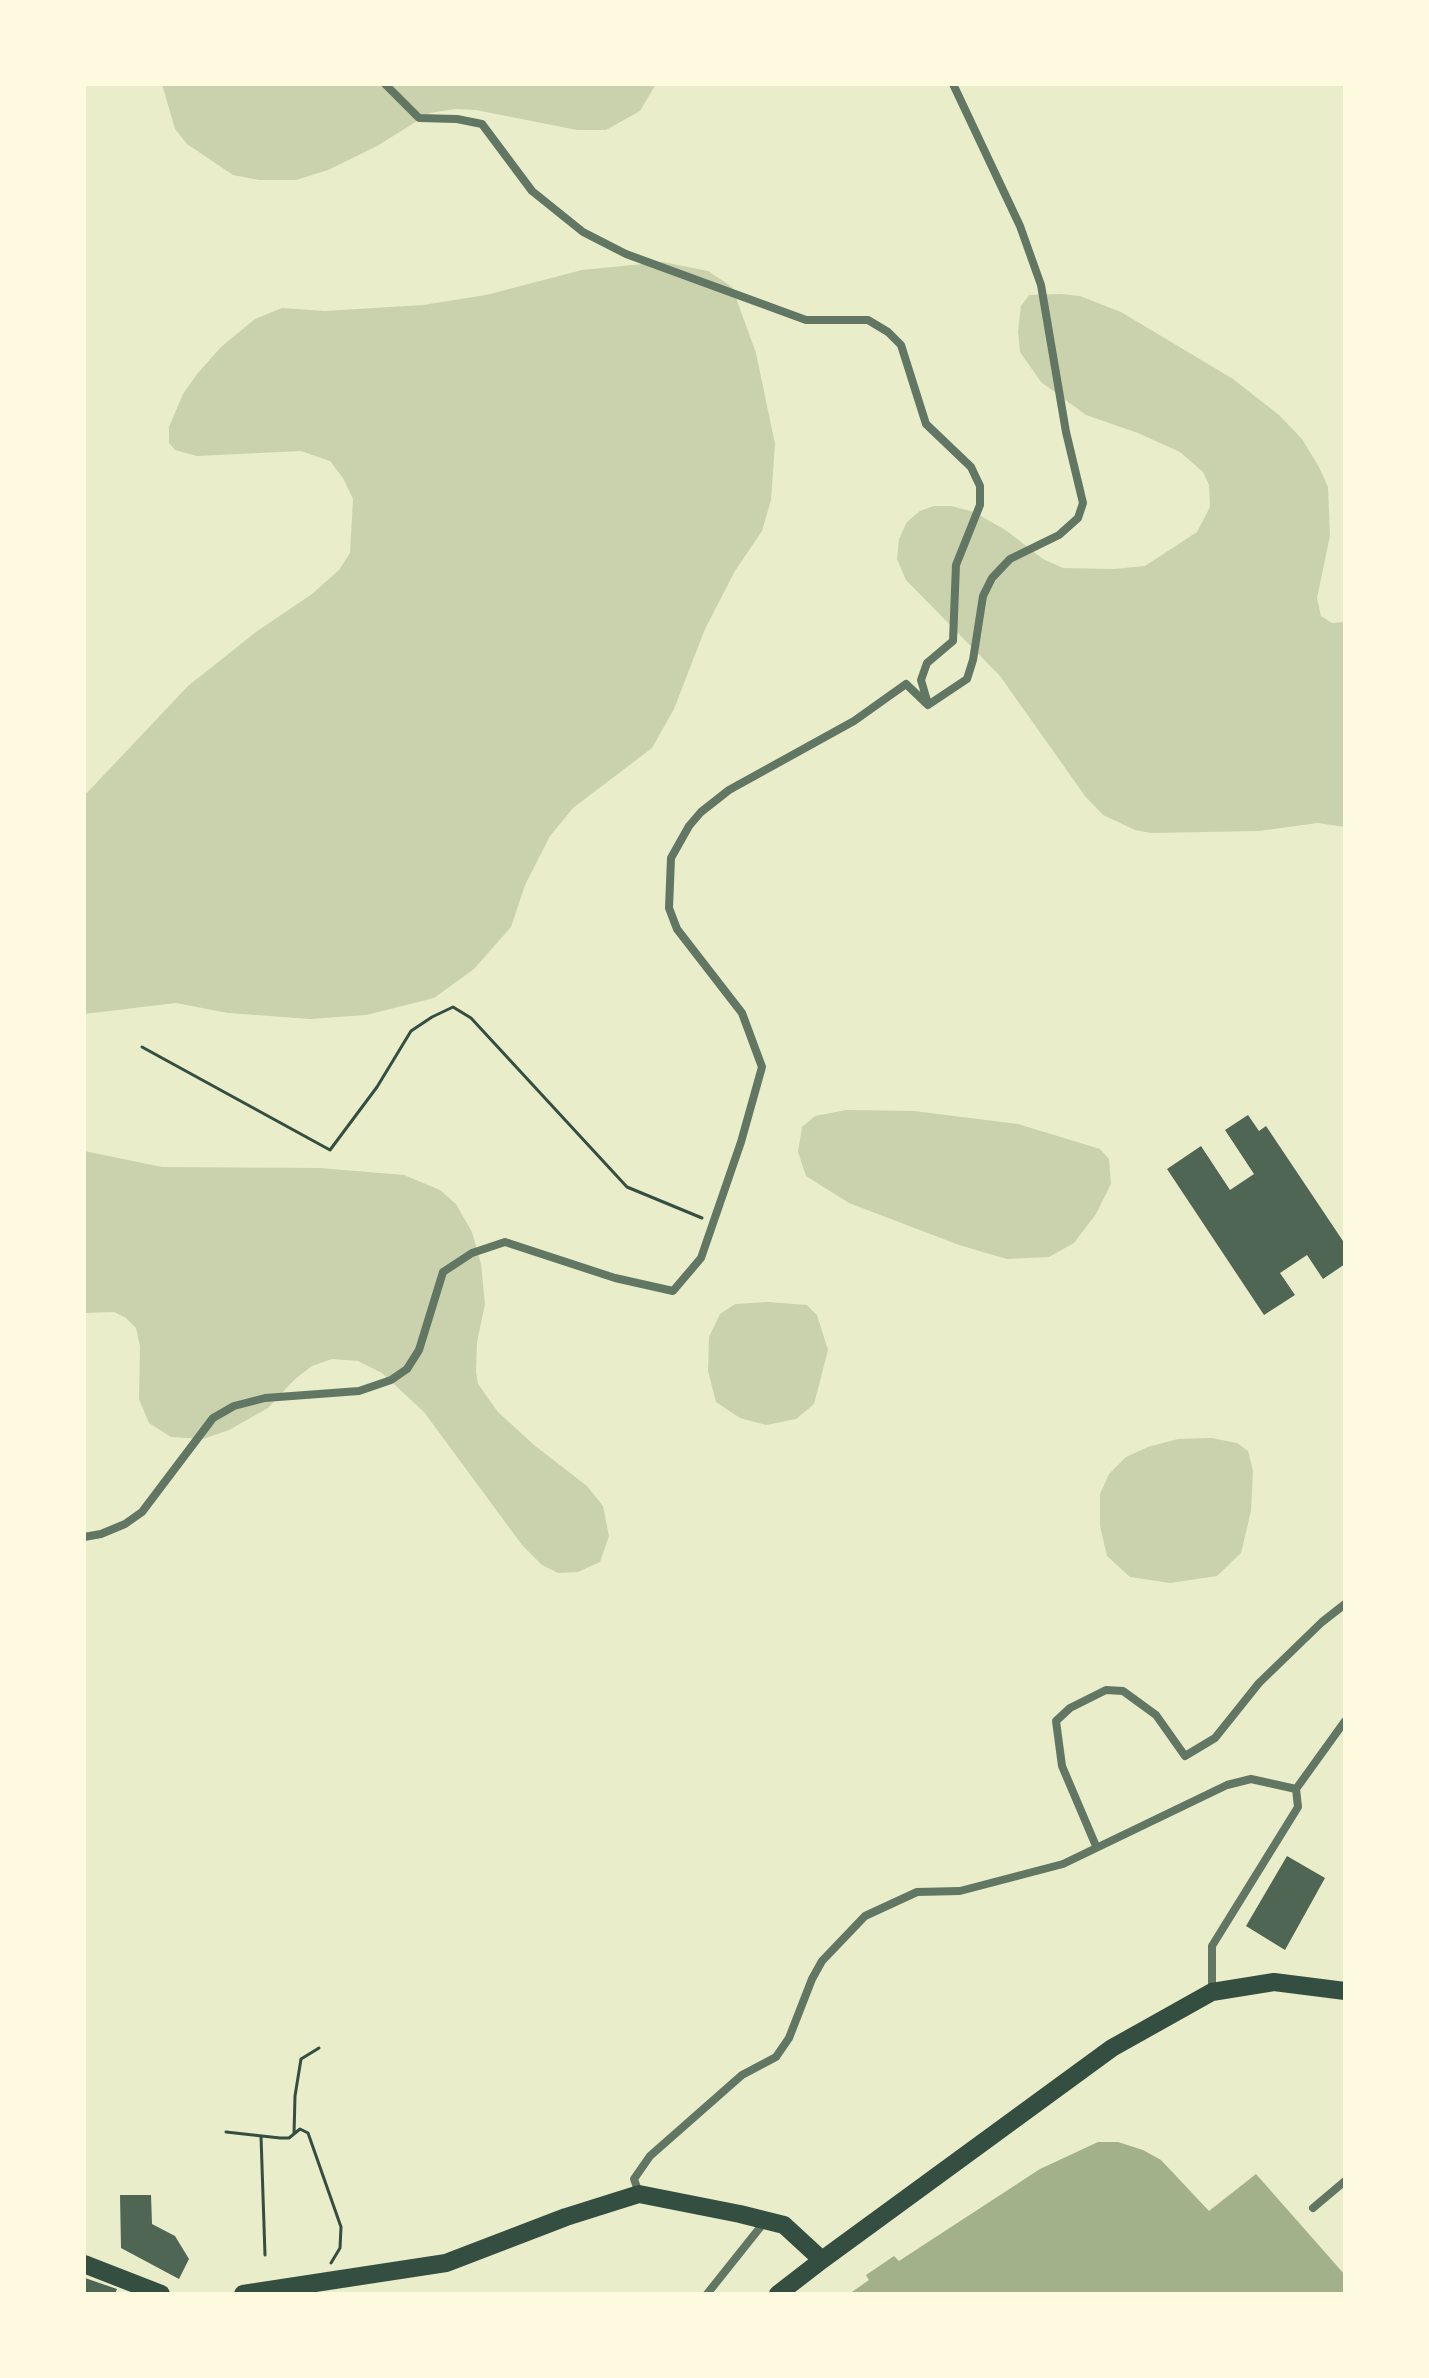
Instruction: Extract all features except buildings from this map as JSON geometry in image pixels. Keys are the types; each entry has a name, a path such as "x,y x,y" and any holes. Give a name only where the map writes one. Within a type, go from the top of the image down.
{"highway":[{"path":"778,2294 1112,2048 1212,1992 1274,1982 1345,1991"},
{"path":"243,2294 446,2263 566,2217 639,2194 784,2225 822,2260"},
{"path":"84,2264 161,2294"}],"street":[{"path":"385,84 419,118 457,119 482,124 532,191 583,232 626,254 806,320 868,320 888,332 901,345 926,424 971,467 980,486 980,505 956,565 953,641 927,663 921,680 928,705"},
{"path":"928,705 967,679 983,596 992,578 1010,559 1059,535 1078,518 1083,503 1066,432 1041,285 1020,226 953,84"},
{"path":"84,1537 125,1524 142,1512 213,1418 234,1406 265,1398 359,1391 391,1380 407,1369 419,1350 443,1272 472,1253 505,1242 615,1278 673,1291 701,1258 741,1142 762,1067 742,1013 677,929 669,908 671,858 689,826 729,790 854,721 906,684 928,705"},
{"path":"1096,1846 1062,1766 1056,1721 1070,1708 1106,1690 1123,1691 1156,1715 1185,1756 1215,1738 1259,1683 1345,1604"},
{"path":"1212,1992 1212,1946 1298,1807 1296,1789 1345,1721"},
{"path":"639,2194 634,2179 650,2156 742,2075 776,2057 789,2038 822,1961 865,1916 917,1892 960,1891 1063,1864 1227,1785 1251,1779 1296,1789"},
{"path":"1313,2208 1345,2181"},
{"path":"707,2294 766,2220"}],"path":[{"path":"142,1047 330,1150 377,1087 411,1031 453,1007 471,1018 627,1187 713,1223"},
{"path":"294,2134 295,2096 301,2059 319,2048"},
{"path":"226,2132 289,2138 300,2129 308,2133 338,2211 341,2227 340,2248 327,2269"},
{"path":"261,2136 265,2255"}],"shaded area":[{"path":"162,84 656,84 640,111 606,130 577,130 476,110 455,109 430,113 377,146 328,170 296,180 259,180 233,175 187,144 175,129"},
{"path":"663,262 708,271 732,287 756,353 775,444 771,500 762,531 735,571 705,629 674,709 652,748 573,808 550,836 525,885 511,927 474,969 434,998 366,1015 310,1019 228,1013 176,1003 84,1014 84,796 188,686 256,632 312,594 339,570 350,553 353,499 330,461 301,451 197,456 175,450 169,443 169,427 183,394 197,374 221,347 255,319 282,308 325,311 423,305 486,295 582,270"},
{"path":"1029,295 1080,296 1121,312 1233,379 1279,415 1302,439 1319,467 1328,487 1330,536 1317,598 1321,616 1332,623 1345,622 1345,827 1318,823 1259,831 1151,833 1135,830 1103,815 1085,796 1000,676 906,580 897,559 899,539 907,522 920,511 934,506 951,506 974,512 1007,531 1043,559 1063,568 1145,566 1197,532 1210,507 1209,485 1203,472 1180,452 1086,415 1041,382 1020,352 1018,331 1021,306"},
{"path":"846,1110 914,1111 1018,1124 1100,1149 1109,1159 1111,1184 1096,1214 1074,1243 1049,1257 1007,1259 959,1245 849,1203 806,1176 798,1152 802,1127 815,1116"},
{"path":"84,1151 162,1167 320,1168 404,1175 440,1190 456,1204 472,1232 481,1264 485,1304 477,1342 478,1384 498,1412 587,1486 603,1506 609,1536 600,1562 578,1572 558,1573 542,1565 522,1545 424,1412 382,1373 358,1361 332,1359 312,1366 268,1408 229,1430 203,1439 171,1437 149,1423 139,1399 140,1346 136,1328 114,1312 84,1313"},
{"path":"769,1302 807,1305 817,1315 828,1350 814,1404 796,1419 766,1425 740,1418 716,1402 708,1371 709,1337 720,1314 735,1304"},
{"path":"1212,1438 1237,1443 1248,1451 1253,1471 1251,1511 1241,1553 1217,1576 1170,1583 1130,1577 1107,1556 1100,1526 1100,1494 1109,1474 1126,1457 1148,1447 1178,1439"},
{"path":"1098,2142 1118,2142 1161,2160 1209,2211 1256,2174 1345,2275 1345,2294 849,2294 869,2280 866,2275 894,2256 899,2261 1040,2169"}]}
